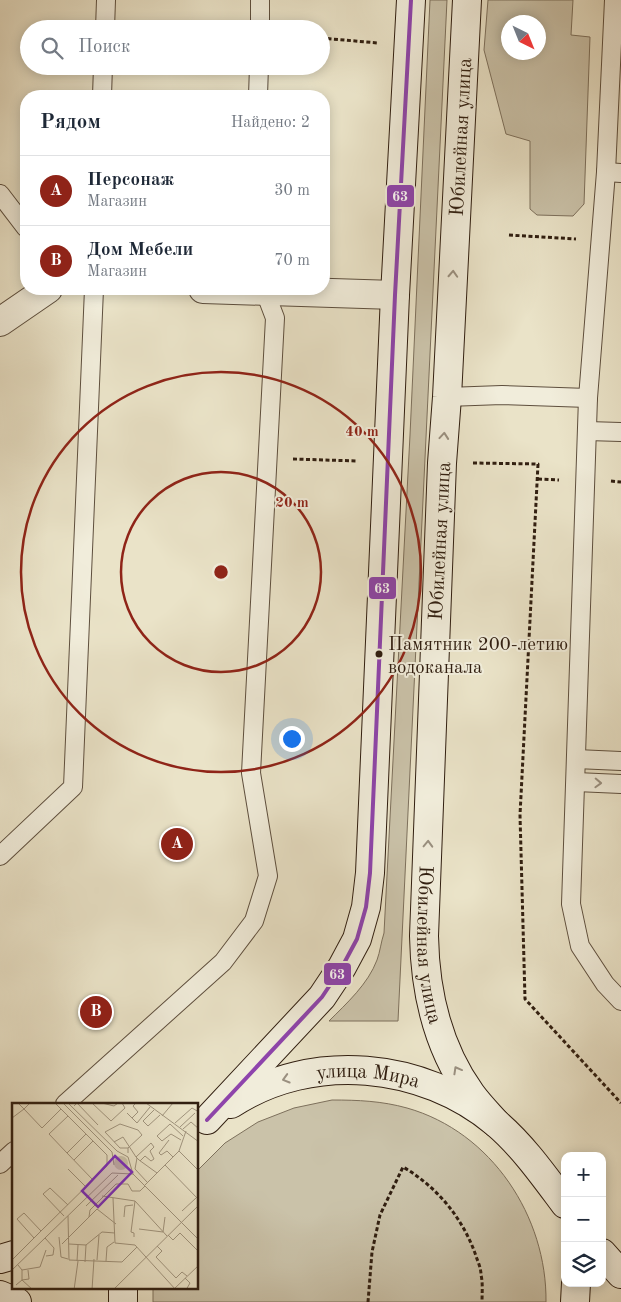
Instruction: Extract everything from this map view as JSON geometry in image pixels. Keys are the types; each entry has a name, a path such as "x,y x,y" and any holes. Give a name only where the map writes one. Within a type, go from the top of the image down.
{"main road":[{"path":"202,1124 322,997 342,967 357,939 366,907 370,874 410,0"},
{"name":"Юбилейная улица","path":"467,0 432,686 425,966 430,1003 444,1043 456,1069 472,1095 496,1123"},
{"path":"330,292 395,295"},
{"path":"0,322 39,295"},
{"name":"улица Мира","path":"202,1124 244,1095 285,1078 329,1070 374,1070 418,1080 459,1097 496,1123 528,1155 561,1199"},
{"name":"улица Мира","path":"528,1155 552,1193 561,1216"},
{"path":"606,1257 621,1274"},
{"path":"575,1302 576,1287"},
{"path":"0,1296 17,1302"}],"lane":[{"path":"105,20 106,0"},
{"path":"260,0 260,20"},
{"path":"614,0 613,173 600,240 588,398 571,904 580,946 605,984 621,1001"},
{"path":"102,90 103,75"},
{"path":"258,90 259,75"},
{"path":"0,194 20,220"},
{"path":"0,856 73,787 94,295"},
{"path":"66,1103 223,962 254,921 268,876 250,773 275,318 267,295"},
{"path":"447,396 588,398"},
{"path":"587,431 621,432"},
{"path":"576,759 621,761"},
{"path":"576,782 621,784"},
{"path":"0,1164 12,1153"}],"path":[{"path":"330,39 409,46"},
{"path":"509,235 600,240"},
{"path":"267,459 389,462"},
{"path":"442,463 538,464 520,815 525,999 621,1103"},
{"path":"368,1302 372,1252 380,1215 403,1167 418,1175 457,1216 471,1243 481,1273 482,1302"}],"shaded area":[{"path":"430,0 447,0 398,1021 329,1021 356,993 373,969 384,933"},
{"path":"488,0 573,0 571,35 590,37 584,204 573,216 537,215 530,209 530,141 506,134 484,50"},
{"path":"332,1100 370,1101 407,1108 437,1120 465,1136 489,1158 509,1182 525,1210 537,1239 544,1270 546,1302 153,1302 153,1290 199,1290 199,1169 225,1143 258,1122 294,1108"}],"transit line":[{"name":"63","path":"207,1120 322,997 342,967 357,939 366,907 370,873 395,295 411,0"}],"place":[{"name":"Памятник 200-летию водоканала","path":"379,654"},
{"name":"Персонаж","path":"177,844"},
{"name":"Дом Мебели","path":"96,1012"}]}
